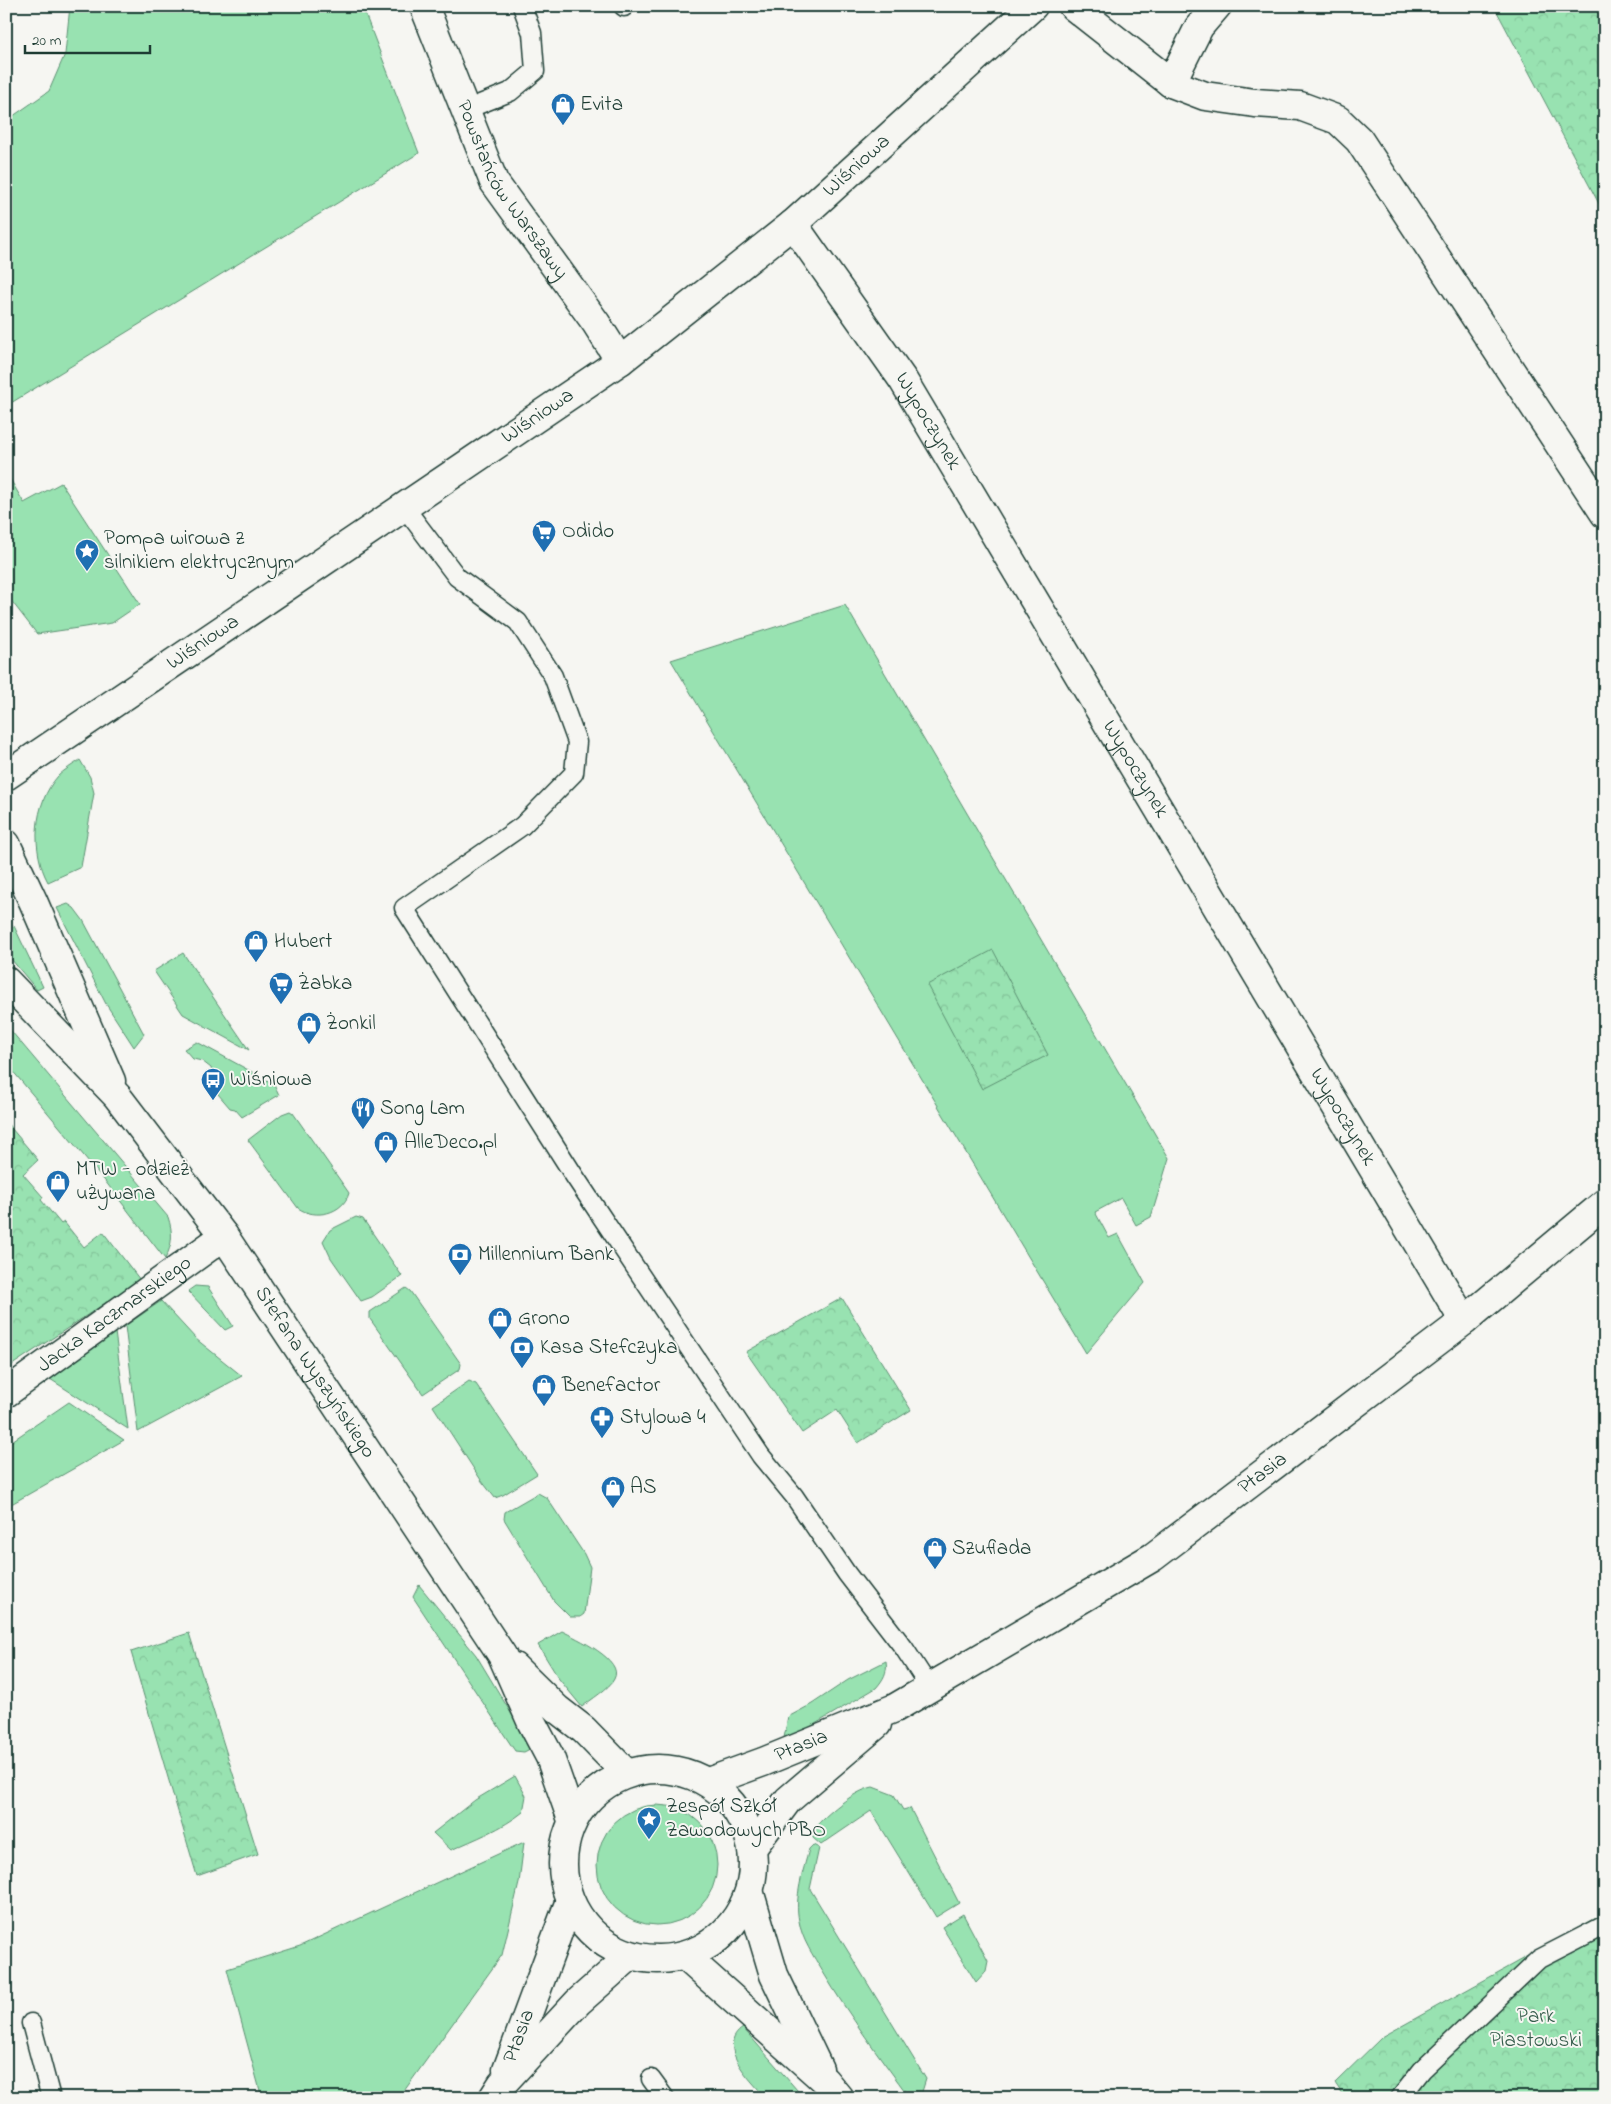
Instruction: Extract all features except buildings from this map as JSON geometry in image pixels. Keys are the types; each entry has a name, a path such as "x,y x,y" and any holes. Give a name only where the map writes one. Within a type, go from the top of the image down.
{"street":[{"name":"Powstańców Warszawy","path":"424,6 494,182 596,323 620,361"},
{"name":"Wiśniowa","path":"6,776 620,361 793,224 1034,6"},
{"path":"1073,6 1172,83 1205,96 1256,103 1300,106 1338,120 1359,140 1605,514"},
{"path":"1172,83 1200,27 1217,6"},
{"name":"Wypoczynek","path":"793,224 903,380 1464,1321"},
{"name":"Stefana Wyszyńskiego","path":"6,844 33,901 117,1096"},
{"name":"Stefana Wyszyńskiego","path":"6,981 117,1096 224,1236 502,1655 532,1723 550,1757 572,1820"},
{"name":"Ptasia","path":"708,1782 763,1762 895,1708 1152,1558 1464,1321 1605,1203"},
{"name":"Jacka Kaczmarskiego","path":"6,1393 224,1236"},
{"name":"Stefana Wyszyńskiego","path":"502,1655 557,1709 584,1730 626,1774"},
{"name":"Ptasia","path":"753,1847 788,1800 895,1708"},
{"path":"750,1894 736,1921 712,1944 686,1957 629,1957 595,1938 569,1903 561,1863 572,1820 593,1793 626,1774 664,1768 708,1782 736,1807 753,1847 750,1894 774,1976 832,2090"},
{"name":"Ptasia","path":"497,2091 569,1903"},
{"name":"Ptasia","path":"497,2091 578,2002 629,1957"},
{"path":"686,1957 832,2090"}],"lane":[{"path":"465,110 510,92 535,71 532,33 522,6"},
{"path":"405,508 456,577 518,622 553,676 577,742 574,773 522,826 404,908 575,1177 761,1456 794,1496 847,1574 904,1648 930,1688"},
{"path":"1400,2098 1422,2070 1539,1959 1605,1925"},
{"path":"32,2023 51,2098"},
{"path":"651,2079 665,2098"}],"green space":[{"path":"70,6 362,6 419,153 6,406 6,121 49,91 65,54"},
{"path":"1494,6 1605,6 1605,215"},
{"path":"6,472 24,503 61,483 140,604 112,623 37,634 6,594"},
{"path":"845,605 1169,1158 1151,1217 1136,1225 1121,1198 1095,1212 1109,1238 1118,1234 1145,1283 1086,1353 671,660"},
{"path":"80,760 90,777 94,793 81,867 48,882 39,856 37,842 39,814 50,787 58,776"},
{"path":"68,904 74,908 83,920 144,1034 134,1047 106,1004 57,908"},
{"path":"14,926 43,987 37,990 6,953 6,932"},
{"path":"993,950 1048,1055 982,1089 927,985"},
{"path":"183,953 249,1050 183,1014 154,971"},
{"path":"6,1025 168,1217 171,1238 170,1248 165,1259 105,1181 6,1063"},
{"path":"197,1042 274,1084 279,1095 242,1117 235,1109 230,1108 218,1094 211,1068 202,1061 193,1059 184,1049"},
{"path":"290,1111 349,1193 341,1206 328,1213 312,1214 298,1208 248,1140 282,1114"},
{"path":"6,1122 38,1160 23,1174 43,1197 41,1200 61,1224 64,1222 84,1247 103,1232 140,1280 6,1369"},
{"path":"356,1217 363,1219 402,1276 372,1297 361,1301 331,1258 323,1241 330,1230"},
{"path":"195,1286 208,1287 233,1326 225,1330 188,1291"},
{"path":"406,1288 461,1364 460,1369 423,1394 370,1319 370,1312"},
{"path":"842,1298 911,1410 858,1443 837,1410 802,1433 746,1352"},
{"path":"161,1301 196,1339 242,1376 138,1432 125,1326"},
{"path":"115,1332 128,1429 50,1379"},
{"path":"469,1381 476,1384 537,1474 495,1498 481,1480 433,1406"},
{"path":"69,1402 124,1440 6,1507 6,1445"},
{"path":"538,1493 547,1498 584,1554 590,1567 584,1614 580,1617 570,1617 554,1601 504,1519 505,1512"},
{"path":"419,1585 476,1655 532,1748 524,1752 515,1751 413,1597"},
{"path":"562,1631 597,1650 612,1664 615,1672 612,1682 600,1694 582,1707 559,1679 538,1645"},
{"path":"189,1633 258,1854 197,1876 131,1652"},
{"path":"886,1661 884,1676 876,1688 783,1743 788,1717 812,1704 848,1680"},
{"path":"515,1776 526,1796 523,1812 515,1818 451,1850 433,1833 475,1800"},
{"path":"873,1787 894,1795 903,1810 910,1808 959,1903 936,1917 871,1811 821,1845 813,1838 813,1829 833,1810 857,1793"},
{"path":"657,1805 680,1809 700,1822 713,1842 717,1865 713,1888 700,1908 680,1921 657,1925 634,1921 614,1908 601,1888 597,1865 601,1842 614,1822 634,1809"},
{"path":"524,1842 519,1883 502,1955 399,2098 262,2098 227,1969 300,1946"},
{"path":"813,1845 819,1848 810,1889 926,2079 920,2098 910,2098 887,2067 843,2004 805,1941 800,1928 798,1903 804,1867 809,1849"},
{"name":"Park Piastowski","path":"1605,1913 1605,2098 1345,2098 1335,2083 1382,2037"},
{"path":"963,1914 988,1961 986,1971 976,1982 942,1927"},
{"path":"743,2028 804,2098 766,2098 745,2074 734,2054 733,2045 735,2036"}],"place":[{"name":"Evita","path":"563,126"},
{"name":"Odido","path":"544,553"},
{"name":"Pompa wirowa z silnikiem elektrycznym","path":"87,572"},
{"name":"Hubert","path":"256,963"},
{"name":"Żabka","path":"281,1005"},
{"name":"Żonkil","path":"309,1045"},
{"name":"Wiśniowa","path":"213,1101"},
{"name":"Song Lam","path":"363,1130"},
{"name":"AlleDeco.pl","path":"386,1164"},
{"name":"MTW - odzież używana","path":"58,1203"},
{"name":"Millennium Bank","path":"460,1276"},
{"name":"Grono","path":"500,1340"},
{"name":"Kasa Stefczyka","path":"522,1369"},
{"name":"Benefactor","path":"544,1407"},
{"name":"Stylowa 4","path":"602,1439"},
{"name":"AS","path":"613,1509"},
{"name":"Szuflada","path":"935,1570"},
{"name":"Zespół Szkół Zawodowych PBO","path":"649,1840"}]}
